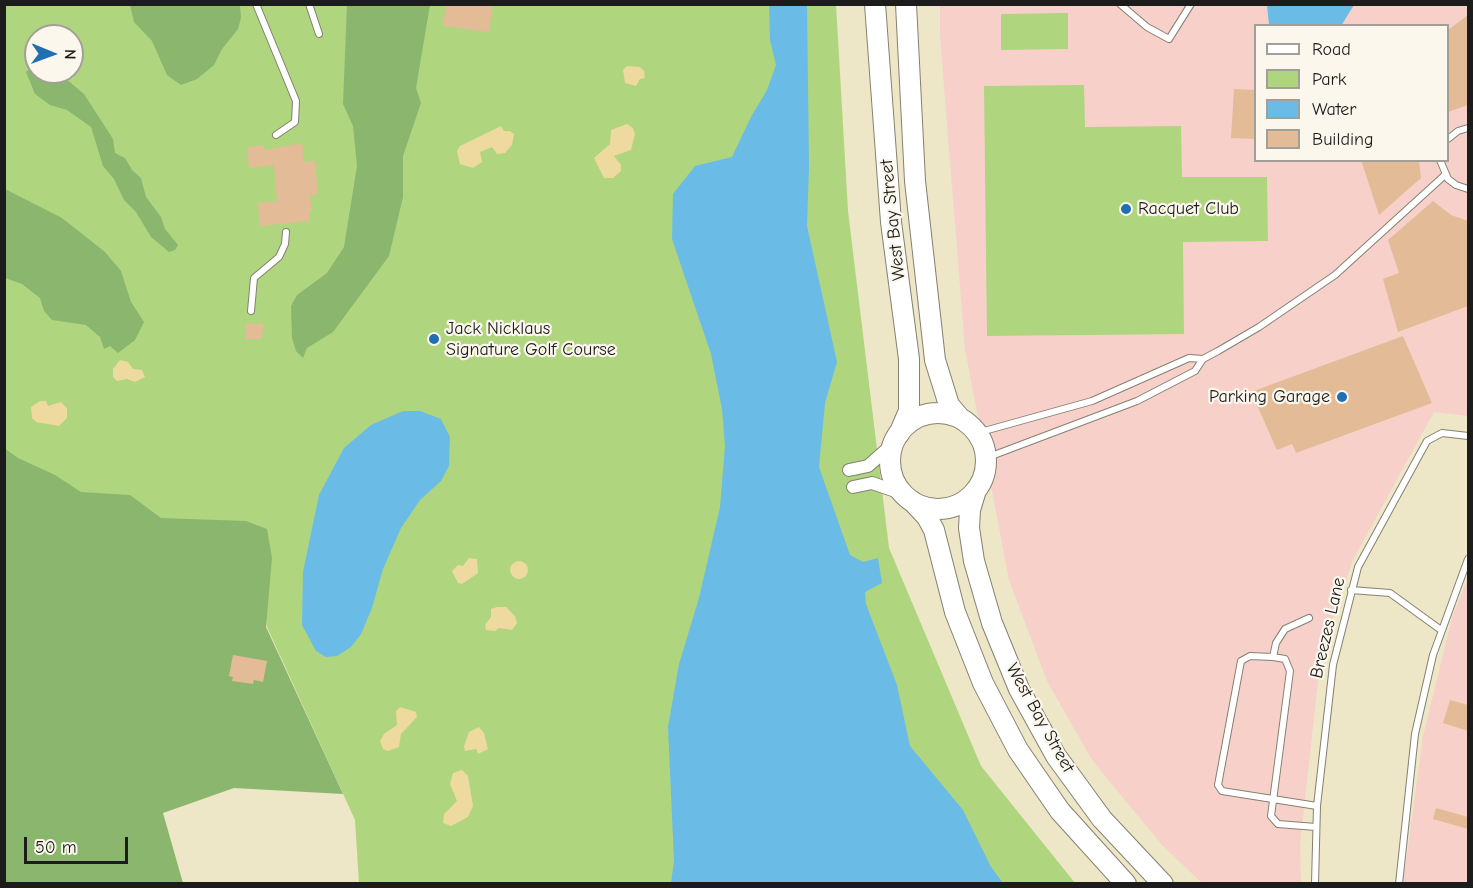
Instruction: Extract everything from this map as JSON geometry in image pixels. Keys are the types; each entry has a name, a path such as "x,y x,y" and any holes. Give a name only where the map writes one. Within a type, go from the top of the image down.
{"main road":[{"name":"West Bay Street","path":"875,4 891,222 909,359 909,411 896,439"},
{"name":"West Bay Street","path":"906,4 915,182 935,360 949,405 960,418"},
{"path":"946,413 960,418 977,433 986,458 984,475 976,490 964,501 944,508 932,508 908,497 893,475 891,454 896,439 909,423 923,415 946,413"},
{"name":"West Bay Street","path":"976,490 970,510 969,528 974,561 993,623 1019,689 1056,756 1102,819 1163,884"},
{"name":"West Bay Street","path":"908,497 927,517 934,530 955,612 983,683 1018,750 1060,811 1126,884"}],"street":[{"path":"849,470 868,466 896,439"},
{"path":"853,487 872,483 908,497"}],"lane":[{"path":"256,4 296,101 295,122 276,135"},
{"path":"309,4 319,34"},
{"path":"1120,4 1147,27 1170,39 1191,4"},
{"path":"1449,138 1458,130 1468,128"},
{"path":"1441,162 1445,175 1456,185 1468,189"},
{"path":"986,458 1137,401 1195,372 1203,359 1259,327 1335,275 1445,175"},
{"path":"251,311 254,278 279,257 285,244 286,232"},
{"path":"977,433 1084,404 1189,358 1203,359"},
{"name":"Breezes Lane","path":"1315,884 1317,806 1333,665 1358,567 1424,445 1432,437 1442,434 1468,436"},
{"path":"1399,884 1414,734 1441,630 1468,558"},
{"path":"1351,590 1390,593 1441,630"},
{"path":"1273,657 1276,642 1285,629 1310,618"},
{"path":"1316,827 1278,824 1271,816 1274,799 1290,671 1285,659 1250,656 1240,661 1218,786 1222,791 1274,799 1317,806"}],"shaded area":[{"path":"940,5 1468,5 1468,416 1434,412 1353,560 1321,654 1300,845 1301,883 1202,883 1162,845 1092,760 1047,681 1009,580 965,349 940,36"},
{"path":"1468,578 1468,883 1403,884 1423,736 1452,618"}],"green space":[{"name":"Jack Nicklaus Signature Golf Course","path":"4,5 836,5 848,211 889,548 981,766 1075,883 359,883 355,820 267,627 253,540 152,528 5,467"},
{"path":"130,5 240,5 241,18 238,29 222,49 214,65 197,79 181,85 167,75 152,41 134,22"},
{"path":"347,5 430,5 416,88 421,103 403,156 403,197 389,256 333,332 307,348 303,358 296,351 292,338 291,306 297,295 327,273 344,247 357,166 353,126 343,104"},
{"path":"1068,13 1068,49 1001,50 1001,14"},
{"path":"31,84 72,84 84,94 113,139 115,153 125,158 132,170 141,178 146,197 161,217 165,229 178,245 175,250 169,252 151,237 136,212 124,200 114,179 103,166 91,127 67,110 50,105 35,94"},
{"name":"Racquet Club","path":"1084,85 1085,127 1181,126 1182,177 1267,177 1268,241 1183,242 1184,334 987,336 984,86"},
{"path":"5,189 62,218 105,252 121,271 131,302 144,322 135,340 118,353 110,346 104,349 100,337 86,325 52,320 44,311 40,298 22,284 5,278"},
{"path":"4,448 18,458 55,475 81,492 130,495 161,518 246,521 267,529 272,558 266,627 343,794 234,788 163,813 183,883 5,883"}],"sand":[{"path":"627,66 640,67 644,71 645,78 640,79 636,86 625,83 623,70"},
{"path":"627,124 633,128 635,134 631,150 614,156 621,165 621,171 613,178 604,178 594,158 610,144 611,130"},
{"path":"501,126 504,131 514,134 512,145 505,153 497,154 492,147 480,152 482,162 473,168 460,164 457,151 460,146"},
{"path":"120,360 128,362 133,369 142,370 145,377 135,382 127,379 117,381 113,377 113,369"},
{"path":"40,401 46,401 48,406 61,402 67,408 67,418 59,426 36,422 32,418 31,407"},
{"path":"469,558 477,559 478,573 462,584 458,583 452,571 458,565 463,566"},
{"path":"519,561 525,564 528,570 525,576 519,579 513,576 510,570 513,564"},
{"path":"506,607 515,616 517,623 512,630 499,628 495,631 486,630 485,625 491,617 491,609"},
{"path":"400,707 416,712 417,717 401,734 399,747 388,751 383,749 380,741 384,734 397,725 396,711"},
{"path":"479,727 484,733 488,749 478,754 476,749 465,751 464,746 469,732"},
{"path":"462,770 468,776 473,806 468,817 451,826 443,823 444,814 457,801 450,784 453,773"}],"water":[{"path":"1267,4 1354,5 1342,24 1269,24"},
{"path":"769,5 807,5 809,167 807,226 837,362 825,403 819,467 850,555 863,562 878,558 882,583 865,592 866,604 897,685 910,746 963,810 991,867 1003,883 671,883 674,861 668,727 679,664 699,598 720,507 725,446 722,409 711,354 672,239 673,194 695,166 732,157 767,90 776,65 770,40"},
{"path":"403,411 420,411 441,419 450,437 449,466 441,481 420,500 401,528 383,569 372,608 361,634 351,647 337,656 326,657 316,651 302,625 303,572 319,495 344,448 371,425"}],"building":[{"path":"446,4 493,4 489,32 443,26"},
{"path":"1468,15 1468,105 1449,112 1449,29"},
{"path":"1234,89 1254,90 1254,139 1231,138"},
{"path":"302,143 304,162 315,161 318,194 310,195 312,211 309,211 309,221 260,226 258,203 277,201 274,165 249,168 247,147 264,145 264,150"},
{"path":"1362,162 1419,162 1421,178 1379,215"},
{"path":"1433,201 1451,215 1468,221 1468,306 1398,332 1383,279 1399,273 1388,240"},
{"path":"246,324 263,324 262,339 246,339"},
{"name":"Parking Garage","path":"1403,336 1432,403 1296,453 1292,444 1277,450 1251,392"},
{"path":"233,655 267,661 263,682 254,680 253,684 232,681 233,677 229,676"},
{"path":"1450,700 1468,705 1468,731 1443,723"},
{"path":"1436,808 1468,817 1468,829 1433,819"}],"place":[{"name":"Racquet Club","path":"1126,209"},
{"name":"Jack Nicklaus Signature Golf Course","path":"434,339"},
{"name":"Parking Garage","path":"1342,397"}]}
